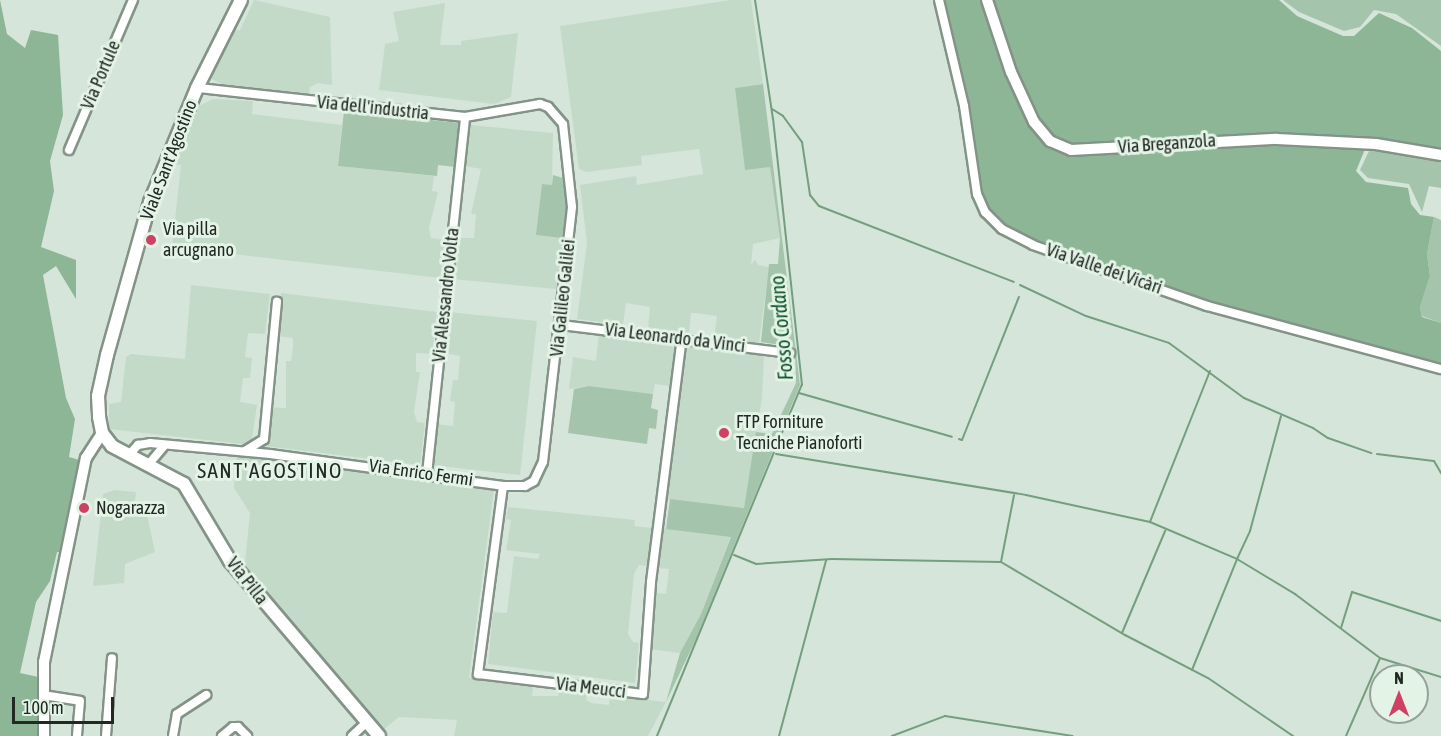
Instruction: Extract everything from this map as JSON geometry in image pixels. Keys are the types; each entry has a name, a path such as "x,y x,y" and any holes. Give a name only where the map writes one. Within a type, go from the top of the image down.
{"main road":[{"name":"Viale Sant'Agostino","path":"105,438 98,396 125,286 154,191 197,88 241,0"},
{"name":"Via Pilla","path":"105,438 138,460 173,477 188,489 230,561 372,731"}],"street":[{"name":"Via Portule","path":"69,150 133,0"},
{"name":"Via Valle dei Vicàri","path":"939,0 964,106 977,194 985,212 1002,229 1033,245 1208,306 1441,369"},
{"name":"Via Breganzola","path":"987,0 1004,52 1034,122 1050,141 1071,150 1277,139 1376,144 1441,155"},
{"name":"Via dell'industria","path":"197,88 465,117 540,104 548,107"},
{"name":"Via Galileo Galilei","path":"525,486 534,481 543,462 561,325 571,180 563,124 548,107"},
{"name":"Via Alessandro Volta","path":"427,474 465,117"},
{"path":"245,451 264,439 277,302"},
{"name":"Via Leonardo da Vinci","path":"561,325 790,353"},
{"name":"Via Meucci","path":"503,486 478,674 643,694 651,582 682,338"},
{"path":"44,736 44,662 86,458 105,438"},
{"name":"Via Enrico Fermi","path":"138,460 142,443 245,451 503,486 525,486"},
{"path":"138,460 165,445"},
{"path":"106,736 111,658"},
{"path":"43,695 80,701 77,736"},
{"path":"172,736 177,714 206,695"},
{"path":"222,736 233,727 238,727 247,736"},
{"path":"356,735 372,731"}],"shaded area":[{"path":"254,0 330,17 332,85 318,83 310,87 309,94 221,84 212,79 211,72 231,31 240,30"},
{"path":"731,0 751,0 763,84 735,88 745,169 770,167 780,238 753,244 751,265 755,260 758,265 769,267 759,343 714,338 717,316 696,313 691,313 689,334 648,329 650,307 626,303 623,325 577,319 587,243 580,185 636,176 637,185 703,174 699,149 641,156 642,165 586,172 579,169 560,26"},
{"path":"1283,0 1441,0 1441,46 1396,14 1374,10 1360,27 1344,31 1299,12"},
{"path":"445,3 440,45 461,45 461,41 518,33 511,97 494,104 379,90 385,44 399,41 393,12"},
{"path":"763,84 800,385 696,639 666,702 680,653 701,614 731,537 666,529 670,499 744,508 756,432 772,434 796,383 795,347 761,342 769,264 778,264 780,238 770,167 745,170 735,88"},
{"path":"213,99 253,101 252,114 342,125 338,166 434,176 432,191 438,192 429,228 431,238 445,240 441,278 172,247 181,165 173,164 197,107"},
{"path":"344,111 460,123 456,167 438,165 437,176 338,166"},
{"path":"470,125 553,133 552,185 542,184 537,235 562,238 556,289 452,279 456,238 474,238 476,214 471,214 481,169 465,166"},
{"path":"1370,149 1441,161 1441,188 1429,186 1422,212 1409,184 1368,178 1360,170"},
{"path":"553,175 566,179 568,196 562,238 536,235 542,184 552,185"},
{"path":"1434,217 1441,220 1441,323 1422,316 1420,307 1430,276 1427,254"},
{"path":"191,285 270,294 265,334 248,333 245,357 252,358 250,378 243,378 240,402 257,405 251,445 109,429 109,404 121,402 126,357 131,354 185,359"},
{"path":"281,293 437,312 432,354 416,353 416,372 420,372 414,412 417,422 425,423 420,465 265,446 268,407 286,408 286,361 291,361 293,347 293,338 277,336"},
{"path":"448,312 537,321 520,475 431,465 436,424 453,426 455,402 450,401 453,380 458,380 460,356 444,353"},
{"path":"599,333 670,342 674,350 670,386 655,384 653,394 589,386 569,389 573,357 596,361"},
{"path":"685,345 764,356 762,398 744,508 666,499"},
{"path":"589,386 653,394 651,408 658,410 656,429 649,428 647,444 568,433 574,389"},
{"path":"237,456 494,489 469,678 533,686 532,696 558,696 559,687 587,690 586,700 591,703 609,705 610,696 666,702 648,736 454,736 457,720 399,717 384,729 244,572 250,513 234,488"},
{"path":"115,490 136,492 134,509 146,511 155,552 125,564 124,583 93,586 103,494"},
{"path":"508,507 635,520 634,526 652,528 648,566 639,565 634,574 628,634 633,642 639,643 635,683 488,664 493,612 507,613 514,556 538,559 540,554 506,550 511,520 506,519"},
{"path":"662,528 731,536 701,614 680,653 649,649 655,593 666,594 669,569 658,568"}],"green space":[{"path":"0,0 7,34 25,48 31,30 58,35 63,115 50,161 54,191 41,247 76,260 76,299 56,266 43,275 66,398 75,419 69,457 83,461 67,553 57,552 50,581 36,602 20,673 43,678 42,736 0,736"},
{"path":"944,0 1279,0 1297,16 1343,36 1354,36 1379,13 1412,28 1441,51 1441,148 1370,137 1356,171 1366,182 1408,188 1411,204 1420,215 1434,217 1427,254 1430,276 1420,307 1422,317 1441,323 1441,365 1209,302 1034,242 1004,226 989,210 981,192 968,105"}],"waterway":[{"name":"Fosso Cordano","path":"657,736 802,385 773,119 755,0"},
{"path":"772,109 783,116 802,142 810,195 819,206 1014,282"},
{"path":"1020,285 1086,316 1169,343 1244,398 1313,428 1328,438 1371,453"},
{"path":"959,439 962,440 1019,297"},
{"path":"1210,371 1150,522 1237,559 1250,531 1281,416"},
{"path":"799,393 952,437"},
{"path":"776,454 1026,495 1150,522"},
{"path":"1377,454 1434,461 1441,473"},
{"path":"1001,562 1014,495"},
{"path":"1122,633 1165,531"},
{"path":"734,555 756,564 832,559 1001,562 1125,635 1208,678 1293,736"},
{"path":"1192,670 1237,559 1295,594 1380,658"},
{"path":"779,736 826,560"},
{"path":"1341,628 1352,592 1441,621"},
{"path":"1346,736 1380,658 1441,677"},
{"path":"892,736 945,716 1072,736"}],"place":[{"name":"Via pilla arcugnano","path":"151,240"},
{"name":"FTP Forniture Tecniche Pianoforti","path":"724,433"},
{"name":"Nogarazza","path":"84,508"}],"district":[{"name":"SANT'AGOSTINO","path":"270,470"}]}
